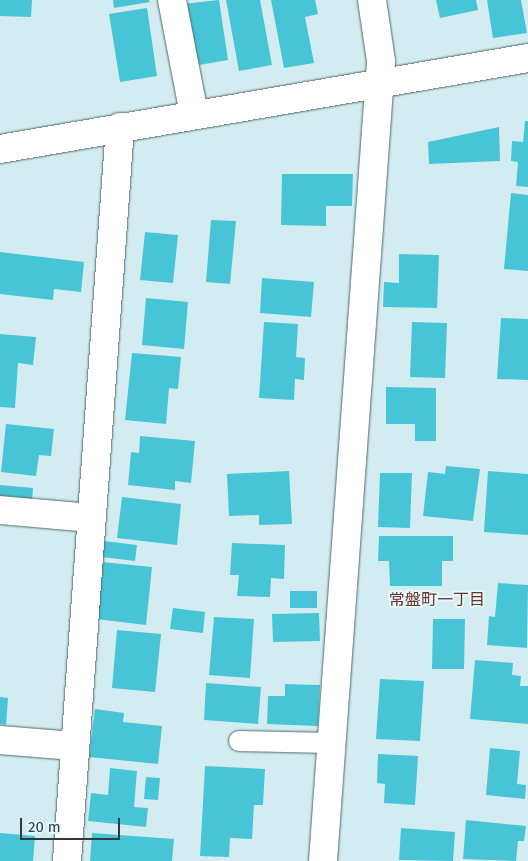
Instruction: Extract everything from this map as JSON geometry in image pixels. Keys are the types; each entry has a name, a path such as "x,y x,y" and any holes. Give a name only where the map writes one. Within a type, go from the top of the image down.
{"street":[{"path":"172,0 194,114"},
{"path":"323,861 382,62 372,0"},
{"path":"0,149 194,114 528,58"},
{"path":"67,861 120,127"},
{"path":"0,510 92,518"},
{"path":"0,740 74,746"}],"lane":[{"path":"239,741 331,743"}],"building":[{"path":"0,0 32,0 31,17 0,16"},
{"path":"113,0 149,0 150,2 114,8"},
{"path":"219,0 228,60 193,66 183,4"},
{"path":"226,0 260,0 272,65 239,71"},
{"path":"271,0 315,0 318,14 305,17 314,63 284,68"},
{"path":"436,0 476,0 478,10 440,18"},
{"path":"487,0 521,0 527,33 493,38"},
{"path":"147,8 157,76 120,82 109,14"},
{"path":"525,121 528,121 528,187 516,186 518,162 511,161 512,141 523,142"},
{"path":"499,127 500,161 429,164 428,142"},
{"path":"282,174 353,174 352,206 326,206 326,226 281,225"},
{"path":"511,193 528,195 528,271 504,269"},
{"path":"211,220 236,221 230,284 206,282"},
{"path":"145,232 178,235 173,283 140,280"},
{"path":"0,252 84,262 81,292 54,289 53,300 0,294"},
{"path":"399,254 439,255 437,308 383,307 384,282 399,283"},
{"path":"262,278 314,282 311,317 260,313"},
{"path":"146,298 188,302 184,349 142,345"},
{"path":"501,318 528,319 528,380 497,379"},
{"path":"264,322 298,324 296,357 305,358 304,380 295,379 294,400 259,398"},
{"path":"412,322 447,323 445,378 410,377"},
{"path":"0,334 36,337 33,365 18,363 15,408 0,407"},
{"path":"132,353 181,357 178,389 169,388 166,424 125,420"},
{"path":"386,387 436,388 436,441 415,441 415,424 386,424"},
{"path":"6,424 54,429 51,456 39,455 36,476 1,472"},
{"path":"140,436 195,441 191,483 175,481 175,490 128,485 131,452 139,453"},
{"path":"446,466 480,469 473,521 423,516 428,472 445,474"},
{"path":"289,471 292,524 259,525 259,515 229,516 227,474"},
{"path":"488,471 528,474 528,535 484,532"},
{"path":"380,473 412,473 410,528 378,527"},
{"path":"0,485 33,488 32,501 0,499"},
{"path":"122,497 181,504 177,545 117,538"},
{"path":"379,536 453,536 453,561 442,561 442,586 390,586 389,561 378,561"},
{"path":"104,541 137,545 135,561 102,557"},
{"path":"232,543 285,545 284,579 271,578 270,597 237,596 239,575 230,575"},
{"path":"102,562 152,567 146,625 96,619"},
{"path":"498,583 528,585 527,648 487,645 489,616 495,617"},
{"path":"290,591 317,591 317,608 290,608"},
{"path":"173,608 205,612 203,633 170,629"},
{"path":"319,613 320,641 273,642 272,614"},
{"path":"214,617 254,619 250,678 209,675"},
{"path":"433,619 465,619 464,669 432,669"},
{"path":"117,630 161,634 155,692 112,688"},
{"path":"475,660 513,663 512,675 521,676 520,686 528,686 528,724 470,719"},
{"path":"380,679 424,681 420,741 376,739"},
{"path":"206,683 261,687 258,724 204,720"},
{"path":"285,684 320,685 318,726 267,724 268,696 285,696"},
{"path":"0,697 8,698 6,725 0,724"},
{"path":"95,709 124,713 123,722 162,726 158,764 89,757"},
{"path":"490,748 520,751 517,784 526,785 525,799 486,795"},
{"path":"378,754 418,756 415,805 384,803 385,784 377,783"},
{"path":"205,766 265,769 263,805 254,805 252,839 230,838 229,857 200,856"},
{"path":"110,768 137,771 134,807 148,808 146,827 88,821 91,793 108,795"},
{"path":"146,777 160,778 158,800 144,799"},
{"path":"466,820 526,826 524,841 518,841 516,861 463,859"},
{"path":"401,828 455,832 453,861 399,860"},
{"path":"0,833 35,836 33,861 0,861"},
{"path":"92,833 174,839 172,861 90,861"}],"district":[{"name":"常盤町一丁目","path":"437,600"}]}
